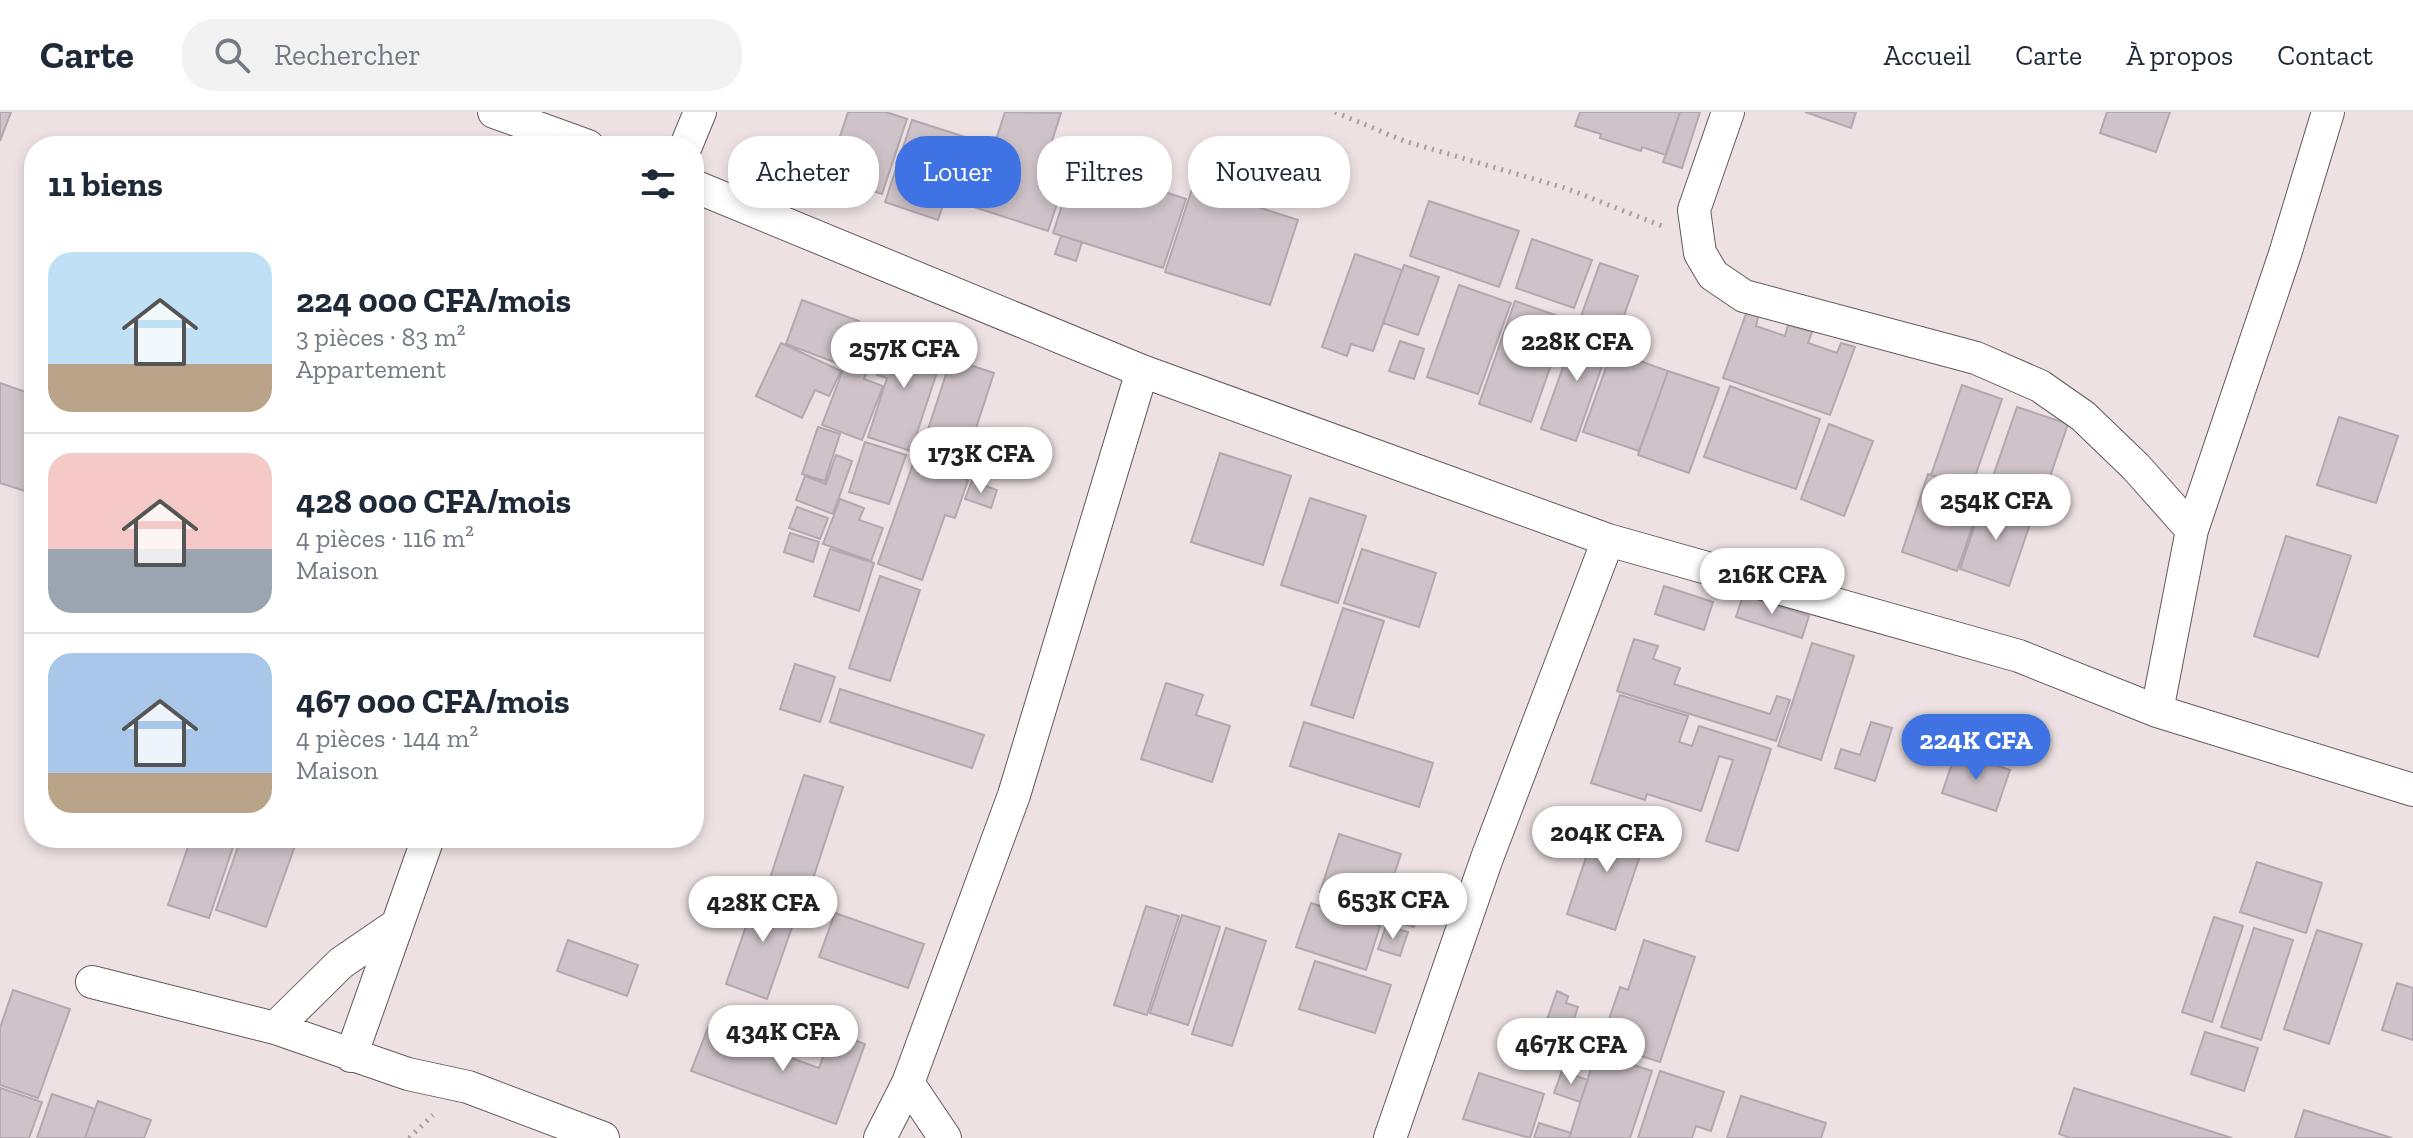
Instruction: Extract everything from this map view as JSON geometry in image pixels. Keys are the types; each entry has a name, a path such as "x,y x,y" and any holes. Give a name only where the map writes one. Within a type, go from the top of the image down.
{"street":[{"path":"494,112 560,136"},
{"path":"690,136 700,112"},
{"path":"1728,112 1694,210 1700,253 1713,275 1744,296 1976,358 2040,386 2093,426 2136,467 2192,530"},
{"path":"2157,711 2192,530 2285,254 2328,112"},
{"path":"704,190 1142,371 1608,540 2019,656 2157,711 2413,790"},
{"path":"880,1138 908,1083 1014,795 1142,371"},
{"path":"1390,1138 1487,858 1608,540"},
{"path":"351,1056 424,848"},
{"path":"275,1028 341,963 395,926"},
{"path":"92,982 275,1028 408,1074 468,1087 603,1138"},
{"path":"908,1083 945,1138"}],"path":[{"path":"1335,112 1404,141 1568,189 1698,241"}],"building":[{"path":"0,112 11,112 0,141"},
{"path":"848,112 886,112 907,119 901,136 895,136 895,155 882,194 879,193 879,136 840,136"},
{"path":"1005,112 1061,113 1054,136 1037,136 1037,208 1056,208 1048,231 977,208 1021,208 1021,136 997,136"},
{"path":"1580,112 1680,112 1666,155 1600,138 1601,134 1575,126"},
{"path":"1680,112 1700,112 1682,168 1663,162"},
{"path":"1805,112 1856,112 1851,128"},
{"path":"2107,112 2170,112 2156,152 2100,133"},
{"path":"912,120 962,136 907,136"},
{"path":"895,172 895,205 885,202"},
{"path":"1172,194 1186,199 1163,268 1053,233 1061,208 1172,208"},
{"path":"1188,201 1188,208 1261,208 1298,220 1270,305 1165,272"},
{"path":"1429,201 1519,231 1499,287 1410,256"},
{"path":"903,208 942,208 938,220"},
{"path":"1061,236 1082,242 1076,261 1055,254"},
{"path":"1532,239 1592,260 1574,308 1516,288"},
{"path":"1355,254 1402,270 1373,351 1351,344 1347,356 1322,347"},
{"path":"1600,263 1638,276 1616,338 1578,325"},
{"path":"1404,265 1439,277 1418,335 1383,323"},
{"path":"1459,285 1511,303 1478,394 1427,377"},
{"path":"802,300 859,321 842,365 786,344"},
{"path":"1515,301 1567,319 1531,422 1479,404"},
{"path":"1747,311 1759,314 1756,326 1785,336 1788,325 1812,332 1808,343 1837,353 1841,343 1855,347 1830,415 1723,378"},
{"path":"1578,325 1612,337 1576,441 1541,429"},
{"path":"890,333 944,351 911,451 868,437 887,378 877,375"},
{"path":"1400,341 1424,349 1414,379 1389,371"},
{"path":"781,343 841,371 829,396 815,390 802,418 756,396"},
{"path":"851,349 873,357 864,379 883,386 862,440 822,425"},
{"path":"1612,351 1668,371 1639,451 1583,432"},
{"path":"951,359 994,373 962,471 919,457"},
{"path":"1668,371 1719,388 1689,473 1638,455"},
{"path":"0,383 24,391 24,491 0,483"},
{"path":"1962,385 2002,399 1971,488 1931,475"},
{"path":"1730,386 1820,419 1796,489 1704,457"},
{"path":"2017,407 2068,424 2040,506 1989,488"},
{"path":"2339,417 2398,436 2376,503 2317,485"},
{"path":"1829,424 1873,441 1844,516 1801,499"},
{"path":"818,427 840,434 825,481 802,474"},
{"path":"865,442 906,455 889,504 849,492"},
{"path":"1220,453 1291,476 1263,565 1191,542"},
{"path":"836,455 852,461 833,514 796,500 805,476 826,484"},
{"path":"914,461 968,480 955,518 945,515 922,580 878,564"},
{"path":"1928,474 1984,493 1957,571 1902,552"},
{"path":"972,481 997,490 991,508 965,499"},
{"path":"1310,498 1366,516 1338,603 1281,585"},
{"path":"1984,498 2033,515 2009,586 1960,569"},
{"path":"840,499 864,508 859,520 883,528 871,561 823,544"},
{"path":"797,507 828,518 820,539 789,528"},
{"path":"790,533 819,542 813,562 784,552"},
{"path":"2286,536 2351,556 2318,657 2254,636"},
{"path":"830,549 874,563 859,611 814,596"},
{"path":"1362,549 1436,573 1419,627 1344,603"},
{"path":"880,576 920,590 890,681 849,668"},
{"path":"1664,586 1713,602 1704,630 1655,614"},
{"path":"1743,595 1809,616 1802,638 1736,617"},
{"path":"1343,608 1384,621 1353,718 1311,705"},
{"path":"1634,639 1658,646 1653,659 1680,668 1674,684 1770,714 1777,696 1790,700 1776,741 1617,691"},
{"path":"1812,643 1854,656 1821,760 1778,746"},
{"path":"795,664 835,677 820,722 780,709"},
{"path":"1166,683 1203,695 1196,715 1230,726 1212,782 1141,759"},
{"path":"840,689 984,735 972,768 830,722"},
{"path":"1620,695 1688,716 1679,742 1692,746 1699,726 1771,749 1738,851 1706,841 1733,760 1719,756 1701,811 1647,794 1645,800 1591,783"},
{"path":"1304,722 1433,763 1419,807 1290,766"},
{"path":"1871,722 1892,728 1875,781 1835,768 1841,749 1860,755"},
{"path":"1956,752 2010,770 1996,811 1942,793"},
{"path":"804,775 843,787 809,891 770,878"},
{"path":"1599,819 1647,835 1615,930 1567,914"},
{"path":"1339,834 1401,854 1382,911 1320,892"},
{"path":"188,848 233,848 209,918 168,905"},
{"path":"238,848 294,848 266,927 216,910"},
{"path":"2257,862 2322,883 2306,933 2240,912"},
{"path":"759,889 800,904 767,999 726,984"},
{"path":"1394,893 1422,901 1414,927 1385,919"},
{"path":"1311,903 1380,926 1366,970 1296,947"},
{"path":"1146,906 1179,916 1147,1015 1114,1005"},
{"path":"835,913 924,944 908,988 819,957"},
{"path":"1182,915 1220,927 1188,1025 1150,1013"},
{"path":"2214,917 2243,926 2212,1022 2182,1012"},
{"path":"1386,926 1408,932 1400,956 1378,949"},
{"path":"1226,928 1266,941 1232,1046 1192,1034"},
{"path":"2254,928 2293,940 2261,1040 2221,1027"},
{"path":"2317,930 2362,944 2329,1044 2284,1029"},
{"path":"568,940 638,965 627,996 557,971"},
{"path":"1644,940 1695,957 1660,1062 1601,1043 1620,987 1628,990"},
{"path":"1315,961 1391,985 1375,1033 1299,1009"},
{"path":"2397,983 2413,988 2413,1040 2382,1030"},
{"path":"13,990 70,1009 38,1098 0,1085 0,1028"},
{"path":"1557,991 1568,996 1566,1003 1578,1007 1574,1019 1600,1027 1594,1044 1544,1028"},
{"path":"708,1028 819,1068 832,1032 865,1044 836,1124 691,1071"},
{"path":"1548,1029 1597,1046 1589,1069 1562,1060 1560,1067 1538,1060"},
{"path":"2205,1032 2258,1048 2244,1091 2191,1074"},
{"path":"1596,1053 1652,1071 1630,1138 1569,1138"},
{"path":"1562,1071 1588,1080 1580,1102 1554,1093"},
{"path":"1660,1071 1724,1092 1711,1131 1696,1126 1692,1138 1638,1138"},
{"path":"1479,1073 1544,1094 1530,1138 1463,1119"},
{"path":"0,1088 42,1102 29,1138 0,1138"},
{"path":"2074,1088 2232,1138 2070,1138 2059,1134"},
{"path":"52,1094 95,1109 85,1138 37,1138"},
{"path":"1741,1096 1826,1123 1821,1138 1727,1138"},
{"path":"98,1101 151,1120 144,1138 85,1138"},
{"path":"2304,1110 2392,1138 2295,1138"},
{"path":"1539,1123 1571,1133 1569,1138 1534,1138"}]}
